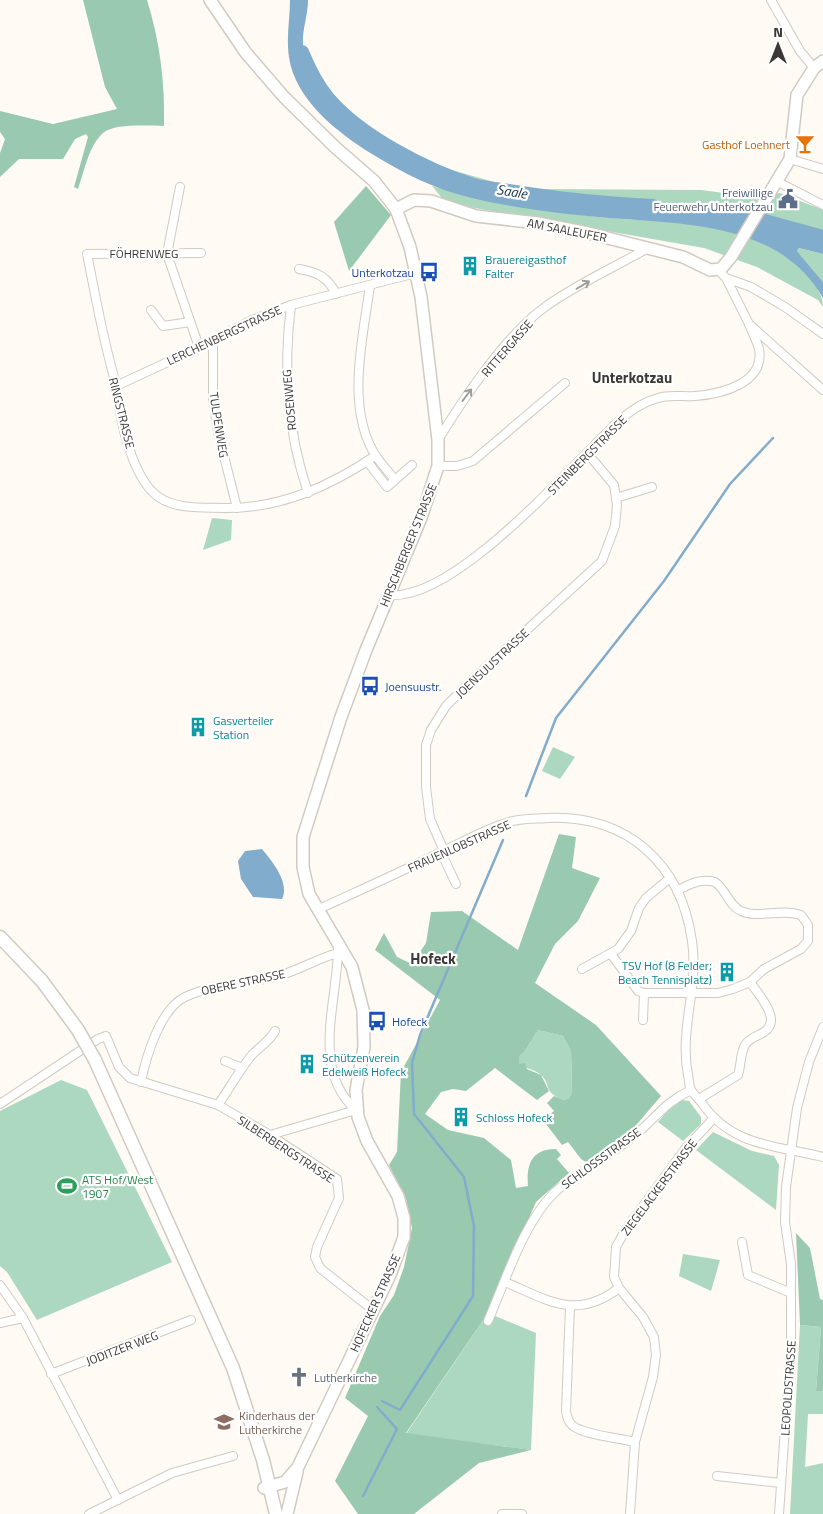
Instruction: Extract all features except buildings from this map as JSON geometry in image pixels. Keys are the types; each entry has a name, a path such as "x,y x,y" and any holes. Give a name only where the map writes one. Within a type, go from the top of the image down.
{"main road":[{"name":"HIRSCHBERGER STRASSE","path":"210,0 246,53 283,96 336,148 374,181 396,209 403,226 416,273 439,438 438,466 421,518 388,595 341,717 306,820 303,837 303,867 309,894 317,910"},
{"path":"722,274 724,267 790,159 793,144 795,102 801,88 820,63"},
{"name":"AM SAALEUFER","path":"396,209 414,200 431,201 476,216 538,223 648,248 683,257 722,274"},
{"name":"HOFECKER STRASSE","path":"287,1514 298,1467 374,1310 404,1237 404,1218 398,1196 367,1141 356,1110 356,1090 364,1047 363,1010 352,967 338,939 317,910"},
{"path":"0,937 48,988 78,1030 95,1060 211,1317 242,1392 267,1488 276,1514"},
{"name":"HOFECKER STRASSE","path":"267,1488 285,1482 298,1467"},
{"path":"267,1488 270,1514"}],"street":[{"path":"771,0 800,51 820,63"},
{"path":"790,159 823,169"},
{"path":"774,185 823,205"},
{"path":"180,187 167,254 199,347"},
{"name":"RITTERGASSE","path":"439,438 462,402 520,328 545,306 648,248"},
{"name":"FÖHRENWEG","path":"87,254 201,253"},
{"name":"RINGSTRASSE","path":"87,254 107,359 116,386 125,435 134,462 145,481 158,497 180,506 237,508 263,506 308,493 375,456"},
{"path":"299,269 314,271 324,277 336,294"},
{"name":"LERCHENBERGSTRASSE","path":"116,386 213,341 252,320 292,304 416,273"},
{"name":"STEINBERGSTRASSE","path":"388,595 406,594 441,581 498,538 540,502 620,421 639,405 657,398 675,395 694,396 738,386 758,369 759,348 749,324 722,274"},
{"name":"AM SAALEUFER","path":"722,274 751,287 785,307 823,334"},
{"path":"370,286 358,377 363,423 375,456 395,480"},
{"name":"ROSENWEG","path":"292,304 286,358 289,413 292,439 308,493"},
{"path":"151,310 163,326 190,322"},
{"path":"749,324 823,390"},
{"name":"TULPENWEG","path":"213,341 213,398 218,432 237,508"},
{"path":"438,466 457,466 473,461 565,384"},
{"name":"JOENSUUSTRASSE","path":"456,884 430,819 426,787 426,753 431,730 446,706 471,681 602,561 615,526 616,498 614,485 588,454"},
{"path":"367,461 387,487 412,465"},
{"path":"616,498 652,487"},
{"name":"FRAUENLOBSTRASSE","path":"317,910 506,822 568,818 592,821 617,829 637,842 657,859 670,878 687,914 693,943 692,993 684,1049 691,1090"},
{"path":"582,969 611,954 625,942 639,908 646,898 670,878"},
{"path":"611,954 638,991 644,994 718,993 750,982 764,969 801,949 808,941 809,933 805,919 793,912 749,913 741,911 734,906 715,882 702,881 677,891"},
{"path":"338,939 338,969 331,1006 331,1060 341,1091 347,1102 356,1110"},
{"name":"OBERE STRASSE","path":"141,1082 146,1054 156,1030 183,997 203,990 275,977 307,966 318,958 338,952"},
{"path":"699,1099 738,1075 744,1047 747,1042 770,1027 772,1022 769,1011 750,982"},
{"path":"643,1020 644,994"},
{"name":"LEOPOLDSTRASSE","path":"779,1514 791,1345 791,1264 785,1222 790,1151 798,1103 809,1062 823,1027"},
{"path":"218,1105 242,1068 260,1047 270,1040 275,1031"},
{"path":"0,1104 106,1036 124,1073 141,1082"},
{"path":"226,1061 242,1068"},
{"name":"SILBERBERGSTRASSE","path":"141,1082 218,1105 270,1135 337,1179 339,1198 317,1246 315,1258 320,1268 374,1310"},
{"path":"691,1090 713,1119 731,1132 757,1143 823,1157"},
{"name":"SCHLOSSSTRASSE","path":"488,1321 531,1224 541,1207 554,1193 636,1135 670,1101 691,1090"},
{"path":"270,1135 356,1110"},
{"name":"ZIEGELACKERSTRASSE","path":"630,1514 635,1442 653,1377 656,1355 653,1334 643,1317 618,1288 614,1277 613,1265 616,1247 626,1229 686,1148 713,1119"},
{"path":"742,1242 748,1275 791,1293"},
{"path":"505,1282 556,1304 570,1307 602,1298 618,1288"},
{"path":"0,1285 23,1318 118,1500"},
{"path":"570,1307 566,1411 568,1419 572,1425 582,1430 635,1442"},
{"path":"0,1323 23,1318"},
{"name":"JODITZER WEG","path":"52,1374 192,1320"},
{"path":"89,1514 172,1473 233,1456"},
{"path":"717,1476 781,1483"},
{"path":"502,1514 522,1514"}],"green space":[{"path":"83,0 147,0 161,62 164,126 124,126 103,133 94,144 78,189 74,187 88,137 86,134 75,139 63,159 19,159 0,177 0,153 5,139 0,132 0,111 53,124 117,109 105,87"},
{"path":"403,160 417,160 494,182 537,189 701,190 747,196 780,193 823,210 823,238 757,217 717,208 686,205 591,205 542,200 495,192 426,170"},
{"path":"366,186 391,215 349,271 334,222"},
{"path":"432,186 487,200 543,210 609,218 670,222 729,232 757,241 783,255 806,274 818,289 823,307 818,300 757,267 704,248 446,203"},
{"path":"799,248 823,254 823,282 797,251"},
{"path":"212,518 232,520 231,540 203,550"},
{"path":"553,747 575,757 560,779 542,771"},
{"path":"559,834 576,837 572,868 600,878 578,921 555,944 535,983 596,1025 661,1096 626,1137 586,1162 581,1159 568,1142 562,1145 543,1120 554,1111 547,1103 554,1096 564,1100 569,1098 572,1093 571,1051 563,1036 538,1030 519,1057 519,1064 525,1063 527,1069 541,1075 549,1091 537,1100 495,1068 466,1091 453,1089 441,1092 425,1114 448,1130 484,1138 511,1160 516,1188 528,1186 528,1171 532,1159 541,1152 548,1150 556,1149 561,1155 557,1159 569,1173 536,1202 488,1313 406,1433 531,1450 479,1463 414,1514 358,1514 335,1481 368,1416 345,1398 380,1316 394,1295 404,1267 412,1228 406,1199 389,1165 397,1152 401,1072 440,1000 375,950 384,933 397,957 412,964 426,943 431,912 462,911 518,950"},
{"path":"538,1030 563,1036 571,1051 572,1093 569,1098 564,1100 557,1097 550,1091 541,1075 519,1064 519,1057"},
{"name":"ATS Hof/West 1907","path":"61,1080 87,1090 172,1262 37,1320 7,1272 0,1266 0,1111"},
{"path":"682,1100 689,1101 701,1117 701,1124 683,1141 658,1122 669,1109"},
{"path":"713,1132 752,1151 774,1156 779,1165 776,1210 696,1150"},
{"path":"796,1233 810,1248 820,1299 823,1300 823,1391 816,1391 821,1327 800,1325"},
{"path":"683,1254 720,1260 711,1291 679,1276"},
{"path":"488,1313 536,1333 531,1450 406,1434"},
{"path":"800,1325 821,1327 816,1390 823,1391 823,1414 808,1414 805,1467 823,1463 823,1514 790,1514"}],"water":[{"path":"290,0 308,0 303,45 307,64 317,85 331,102 349,118 404,160 424,170 471,187 521,198 570,204 671,204 703,206 744,214 823,238 823,254 799,248 797,251 823,282 823,298 803,271 778,252 749,238 685,224 573,214 500,204 459,195 420,180 396,168 359,146 332,125 309,101 300,87 293,73 288,50"},
{"path":"262,849 282,879 284,893 282,899 253,897 241,879 238,861 245,851"}],"waterway":[{"name":"Saale","path":"302,52 320,87 341,112 358,126 395,150 455,179 485,188 571,200 653,206"},
{"name":"Saale","path":"747,216 823,237"},
{"path":"526,796 556,718 664,581 730,484 773,438"},
{"path":"382,1401 400,1410 473,1296 474,1226 464,1177 414,1114 412,1063 420,1035 503,840"},
{"path":"363,1496 397,1429 377,1407"}],"place":[{"name":"Gasthof Loehnert","path":"805,144"},
{"name":"Freiwillige Feuerwehr Unterkotzau","path":"788,199"},
{"name":"Brauereigasthof Falter","path":"470,266"},
{"name":"Unterkotzau","path":"429,272"},
{"name":"Joensuustr.","path":"370,686"},
{"name":"Gasverteiler Station","path":"198,727"},
{"name":"TSV Hof (8 Felder; Beach Tennisplatz)","path":"727,972"},
{"name":"Hofeck","path":"377,1021"},
{"name":"Schützenverein Edelweiß Hofeck","path":"307,1064"},
{"name":"Schloss Hofeck","path":"461,1117"},
{"name":"ATS Hof/West 1907","path":"67,1186"},
{"name":"Lutherkirche","path":"299,1377"},
{"name":"Kinderhaus der Lutherkirche","path":"224,1422"}],"district":[{"name":"Unterkotzau","path":"632,377"},
{"name":"Hofeck","path":"433,958"}]}
